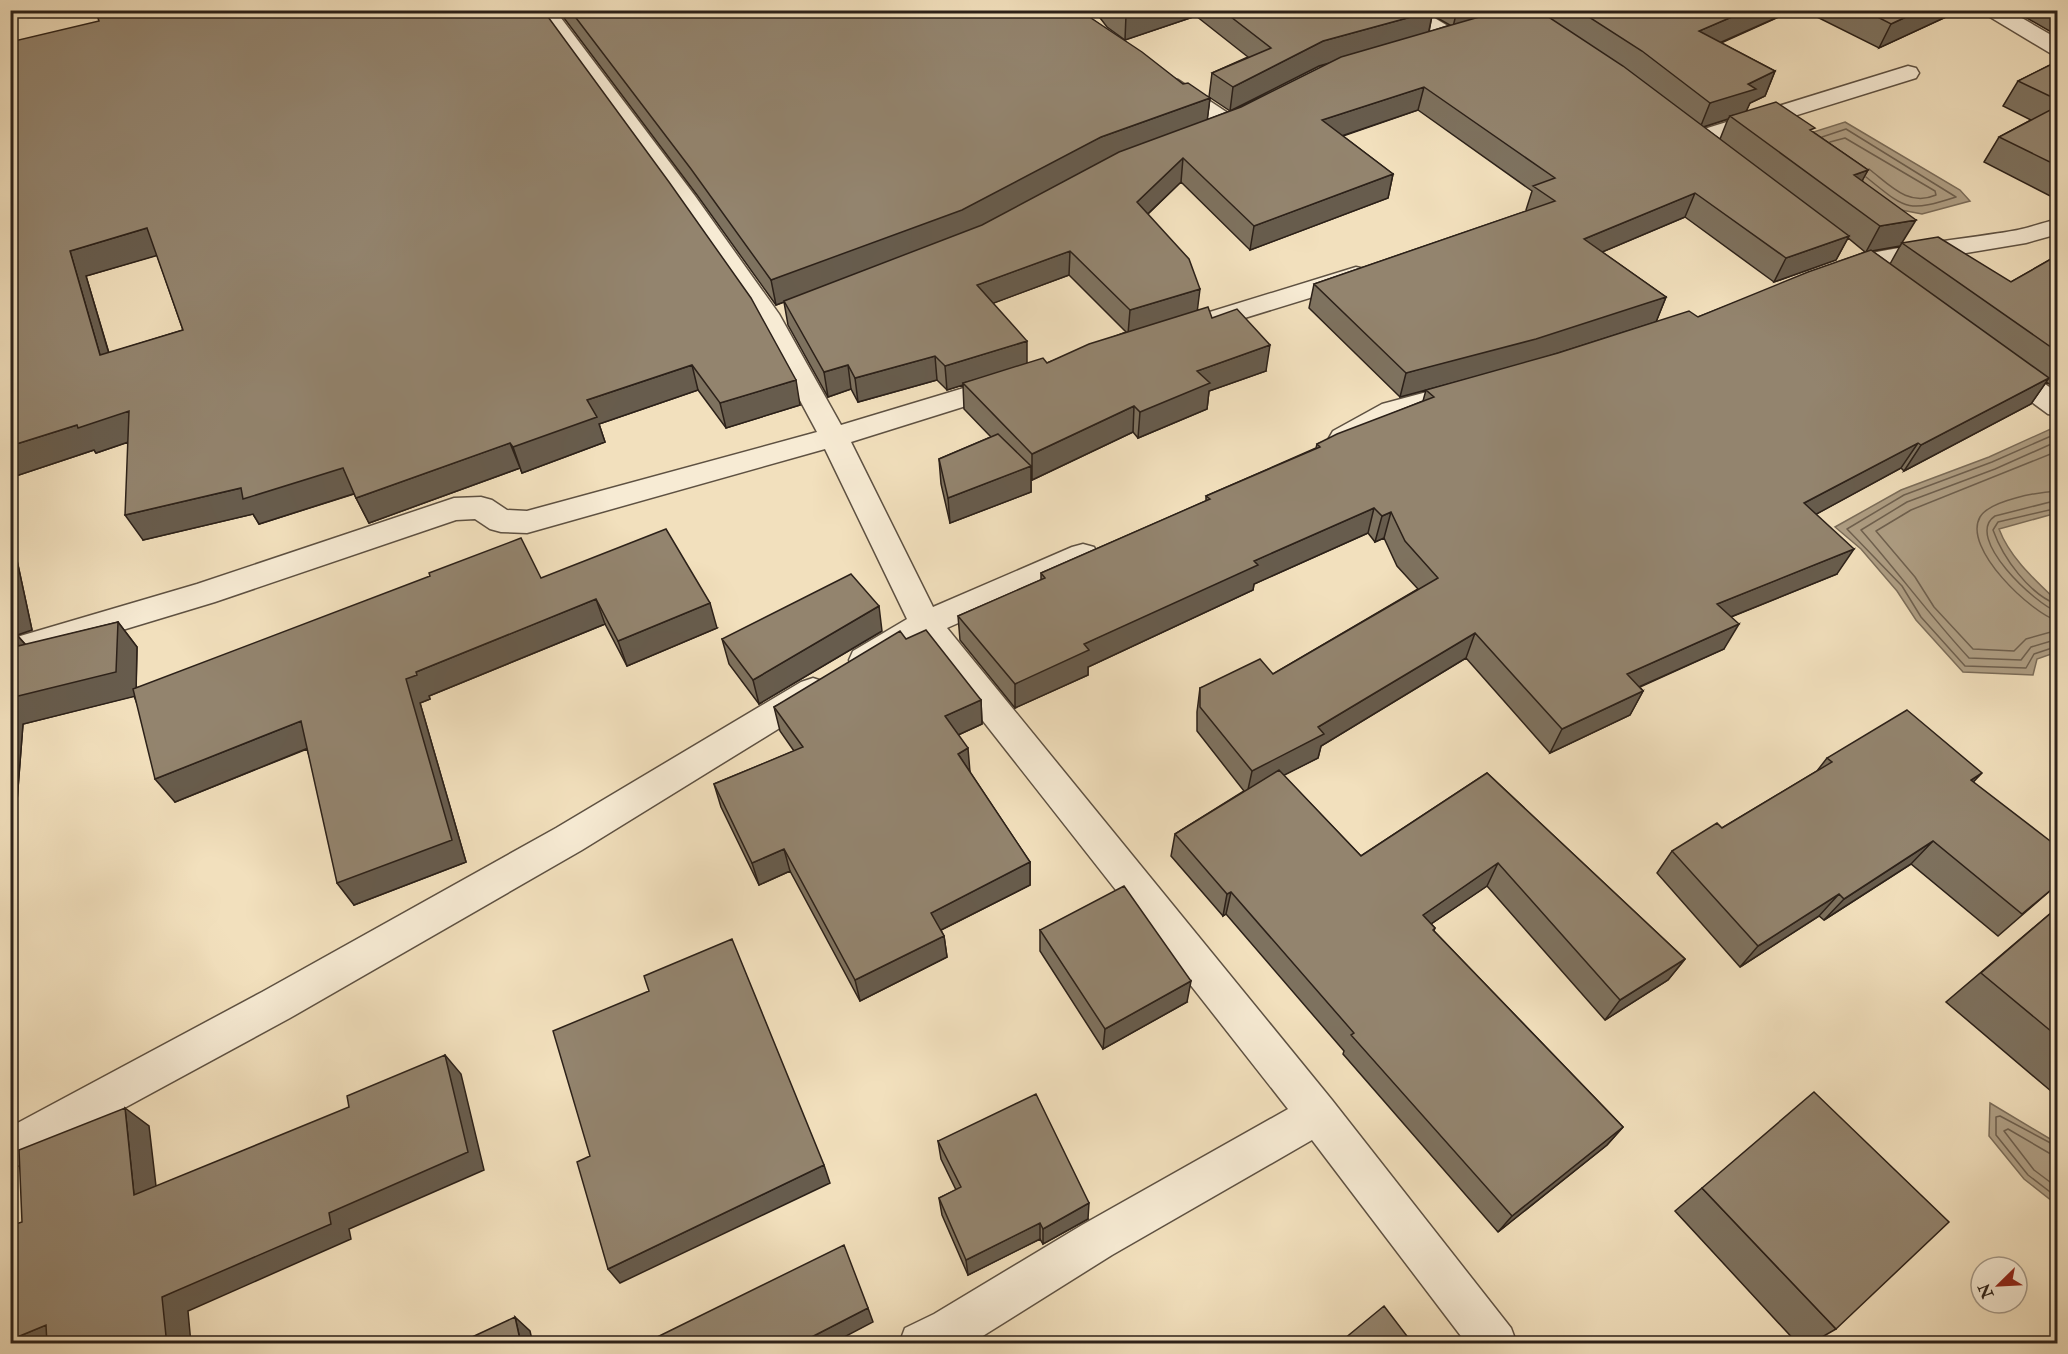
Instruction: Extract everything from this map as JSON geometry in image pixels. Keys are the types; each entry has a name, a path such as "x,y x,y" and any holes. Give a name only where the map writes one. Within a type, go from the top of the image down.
{"street":[{"path":"544,10 686,201 780,316 834,437 925,624 1318,1114 1495,1344"},
{"path":"1406,10 1450,37"},
{"path":"1992,10 2058,48"},
{"path":"1416,47 1474,29"},
{"path":"1696,139 1908,73"},
{"path":"1155,74 1228,124"},
{"path":"1815,279 1851,256 2026,236 2058,226"},
{"path":"1851,256 1888,283"},
{"path":"1177,331 1383,267"},
{"path":"1982,352 2058,407"},
{"path":"10,652 214,590 454,509 481,508 501,521 526,522 834,437 1029,377"},
{"path":"1317,452 1392,411 1482,387"},
{"path":"10,1150 276,1005 569,839 925,624 1111,543"},
{"path":"921,1344 950,1330 1097,1240 1318,1114"}],"water":[{"path":"1845,122 1960,190 1970,201 1922,214 1896,209 1804,135"},
{"path":"2055,427 2058,429 2057,513 1999,529 2016,559 2057,601 2057,652 2037,659 2033,675 1963,672 1916,620 1897,591 1861,549 1835,527 1901,490 1989,457"},
{"path":"1990,1103 2057,1143 2057,1205 2024,1179 1989,1136"}],"building":[{"path":"95,10 543,10 751,298 796,380 720,403 692,365 587,400 597,417 513,447 510,443 356,498 343,468 243,499 241,488 125,515 129,411 78,428 77,425 10,446 10,42 99,21","holes":["147,228 183,330 100,355 70,251"]},
{"path":"570,10 1084,10 1088,16 1142,52 1183,84 1188,83 1210,98 1101,137 962,210 771,280 691,169"},
{"path":"1119,10 1141,10 1126,15"},
{"path":"1222,10 1433,11 1323,41 1233,87 1212,73 1271,48"},
{"path":"1497,10 1538,10 1623,66 1849,236 1786,258 1695,193 1584,239 1666,297 1536,339 1406,373 1314,284 1555,201 1533,186 1555,178 1424,87 1322,120 1393,174 1254,226 1183,158 1137,202 1189,259 1200,289 1130,310 1070,251 977,285 1027,341 945,366 935,356 855,378 848,365 824,372 784,301 982,225 1119,152 1241,107 1341,57"},
{"path":"1578,10 1748,10 1699,31 1775,71 1748,84 1756,89 1710,103 1642,51"},
{"path":"1864,10 1921,10 1891,24"},
{"path":"2058,61 2058,100 2018,81"},
{"path":"1776,102 1815,128 1810,130 1868,170 1854,175 1916,220 1880,226 1730,116"},
{"path":"2054,108 2058,110 2058,166 1999,137"},
{"path":"1938,237 2011,282 2058,255 2058,352 1902,243"},
{"path":"1871,250 2049,378 1804,503 1854,549 1717,604 1739,624 1627,674 1643,691 1562,729 1475,633 1318,727 1324,734 1252,771 1200,707 1200,688 1260,659 1273,674 1438,578 1405,541 1391,512 1382,516 1374,508 1254,561 1258,565 1084,644 1089,650 1015,684 958,616 1045,578 1041,573 1210,499 1206,496 1320,447 1317,444 1337,434 1434,397 1426,390 1558,353 1689,311 1698,317 1808,272"},
{"path":"1208,307 1212,318 1237,309 1270,345 1197,371 1210,383 1140,412 1134,406 1032,454 963,383 1043,358 1047,363 1089,344"},
{"path":"998,434 1031,466 948,498 939,459"},
{"path":"666,529 710,603 618,641 596,599 416,672 417,675 406,679 452,840 337,883 301,721 155,779 133,689 430,576 429,573 521,538 541,578"},
{"path":"851,574 879,606 753,680 722,639"},
{"path":"118,622 116,672 10,698 10,635 16,634 18,646"},
{"path":"926,630 981,700 945,716 968,748 958,754 1030,862 931,913 944,936 855,980 784,849 752,863 714,784 803,747 774,707 900,631 906,639"},
{"path":"1907,710 1982,773 1971,780 2058,847 2058,884 2022,914 1933,841 1844,899 1839,894 1758,946 1672,851 1717,823 1722,828 1832,762 1827,758"},
{"path":"1279,770 1361,856 1487,773 1685,959 1620,1000 1498,863 1423,915 1435,928 1433,930 1623,1127 1512,1216 1351,1035 1354,1033 1231,892 1227,894 1175,834"},
{"path":"1124,886 1191,981 1105,1029 1040,930"},
{"path":"2058,907 2058,1037 1981,973"},
{"path":"732,939 824,1165 608,1269 577,1162 590,1156 553,1031 649,991 644,976"},
{"path":"445,1055 468,1152 329,1213 331,1224 162,1297 166,1336 152,1344 47,1344 46,1325 10,1340 10,1226 22,1222 19,1150 125,1108 134,1195 349,1107 347,1096"},
{"path":"1814,1092 1949,1222 1836,1329 1702,1188"},
{"path":"1036,1094 1089,1203 1043,1229 1040,1223 966,1260 939,1198 961,1187 938,1141"},
{"path":"844,1245 868,1308 798,1344 643,1344"},
{"path":"1384,1306 1413,1344 1338,1344"},
{"path":"515,1317 521,1344 457,1344"}]}
